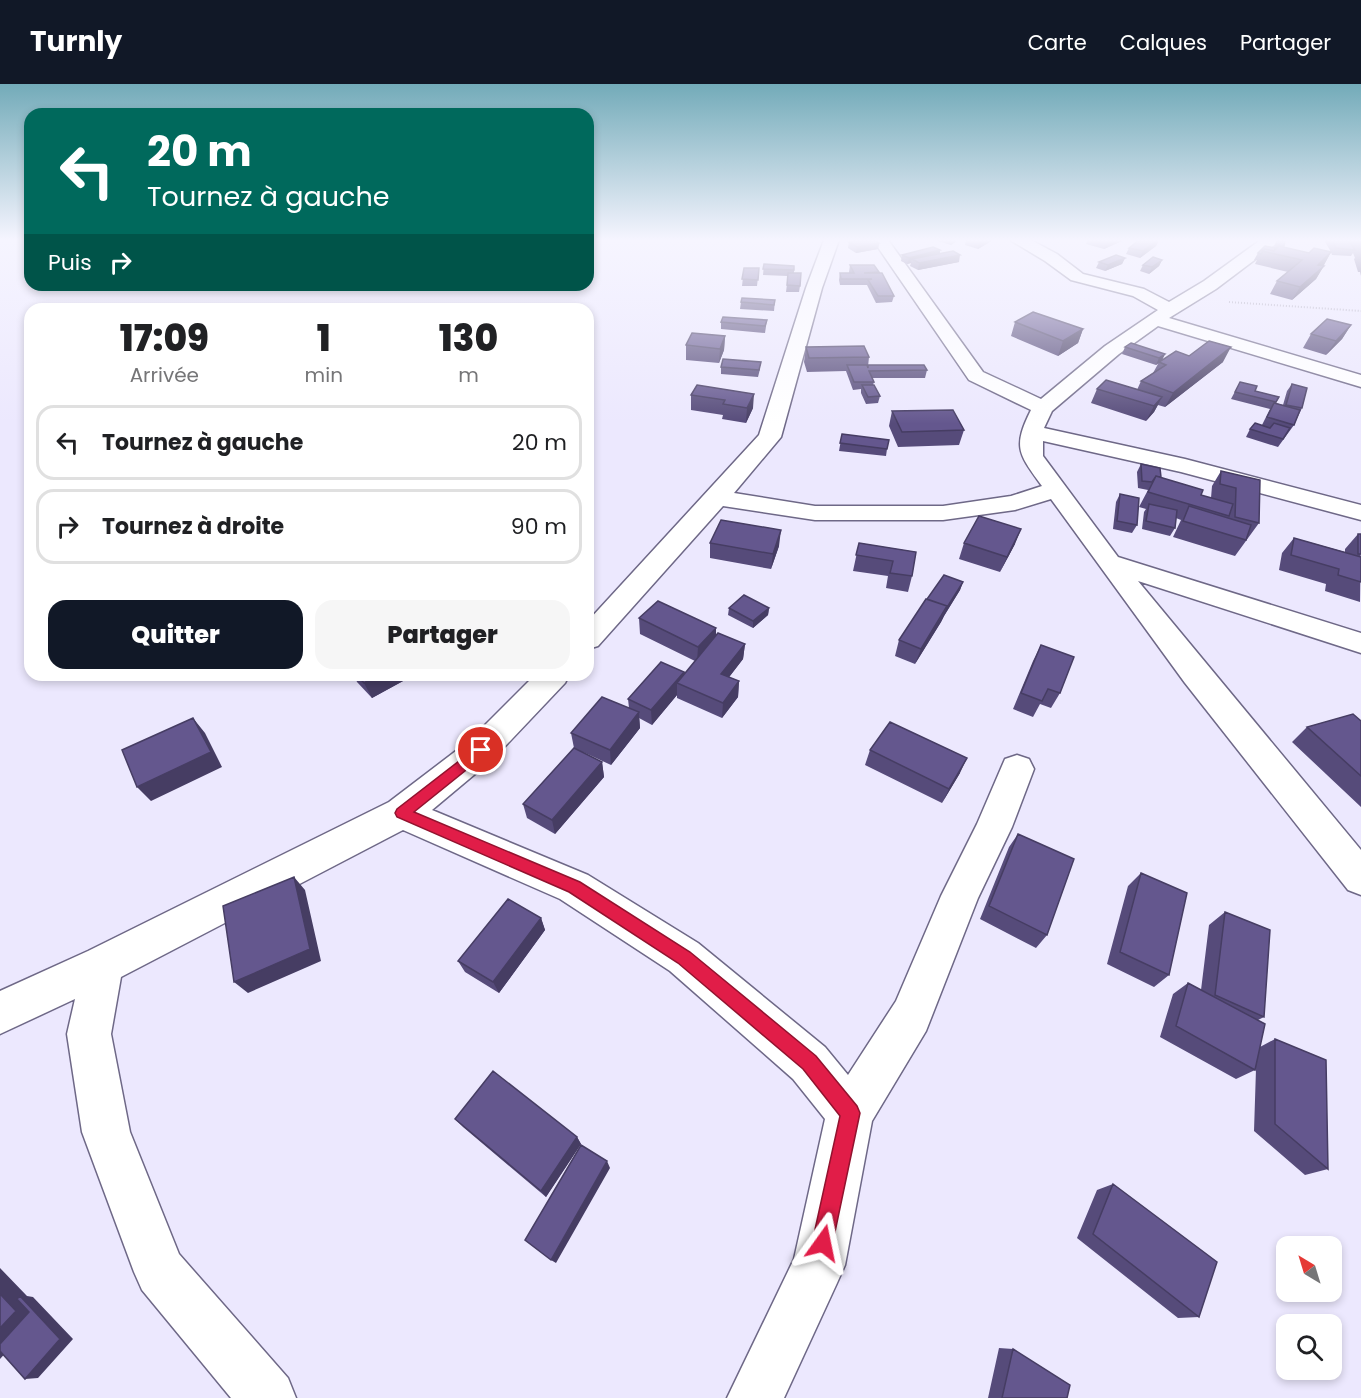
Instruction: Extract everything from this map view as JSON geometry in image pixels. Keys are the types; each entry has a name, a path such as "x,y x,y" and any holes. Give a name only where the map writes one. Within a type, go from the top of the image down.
{"street":[{"path":"594,632 770,437 810,301"},
{"path":"923,301 976,376 1043,408"},
{"path":"1161,301 1167,311 1361,381"},
{"path":"1183,301 1094,363 1043,408 1031,432 1032,456 1109,563 1196,675 1361,878"},
{"path":"1031,432 1185,466 1361,513"},
{"path":"717,498 815,513 943,513 1015,503 1057,489"},
{"path":"1109,563 1361,643"},
{"path":"0,1013 103,965 402,813 481,750 548,681"},
{"path":"755,1398 819,1265 850,1113 911,1016 960,896 994,827 1017,770"},
{"path":"402,813 574,887 684,957 809,1063 850,1113"},
{"path":"103,965 89,1034 106,1132 160,1272 268,1398"}],"path":[{"path":"1167,311 1226,302 1361,311"}],"building":[{"path":"741,301 775,301 774,305"},
{"path":"1033,312 1083,329 1063,341 1015,322"},
{"path":"723,317 767,320 765,326 721,322"},
{"path":"1327,319 1351,325 1336,341 1311,334"},
{"path":"692,333 725,336 720,349 686,345"},
{"path":"1209,341 1231,347 1173,393 1141,381 1166,365 1159,362 1176,351 1189,356"},
{"path":"1131,343 1165,354 1159,358 1125,347"},
{"path":"864,346 869,357 809,358 806,347"},
{"path":"723,359 761,362 759,370 721,367"},
{"path":"847,365 867,365 868,368 868,365 924,365 927,370 869,371 874,382 854,382"},
{"path":"1106,380 1162,397 1154,406 1097,389"},
{"path":"1240,382 1257,386 1255,391 1279,397 1276,402 1235,392"},
{"path":"1292,384 1307,388 1302,408 1286,405"},
{"path":"697,385 754,394 747,408 723,404 725,400 691,395"},
{"path":"862,385 874,385 880,396 868,397"},
{"path":"1274,403 1300,410 1294,425 1267,417"},
{"path":"953,410 964,430 902,432 892,411"},
{"path":"1255,423 1270,428 1274,423 1290,428 1283,439 1250,429"},
{"path":"842,434 889,440 887,449 840,443"},
{"path":"1141,464 1160,468 1161,477 1156,476 1152,482 1142,481"},
{"path":"1221,471 1260,480 1259,523 1235,517 1236,488 1220,484"},
{"path":"1156,476 1203,490 1201,495 1233,504 1229,516 1148,492"},
{"path":"1120,494 1139,498 1137,525 1117,521"},
{"path":"1149,504 1177,510 1175,528 1146,521"},
{"path":"1189,506 1251,525 1246,540 1183,521"},
{"path":"979,516 1021,529 1007,557 964,543"},
{"path":"721,520 781,530 773,554 710,543"},
{"path":"1358,534 1361,534 1361,554 1358,554"},
{"path":"1294,538 1361,557 1361,582 1338,575 1339,569 1291,555"},
{"path":"859,543 916,552 912,576 890,573 893,561 856,555"},
{"path":"944,575 963,582 946,609 947,606 927,599"},
{"path":"744,595 769,608 753,621 729,608"},
{"path":"926,599 947,606 921,649 899,640"},
{"path":"658,601 716,628 698,647 639,618"},
{"path":"718,633 745,644 721,674 739,681 723,703 677,683"},
{"path":"1041,645 1074,657 1060,693 1048,689 1042,701 1021,693"},
{"path":"661,662 684,672 651,710 628,699"},
{"path":"602,697 639,712 610,750 571,733"},
{"path":"1353,714 1361,721 1361,776 1307,727"},
{"path":"193,718 211,752 137,787 122,750"},
{"path":"890,722 967,758 949,789 870,750"},
{"path":"574,748 602,762 552,820 523,804"},
{"path":"1018,834 1074,859 1047,935 989,906"},
{"path":"1141,873 1187,893 1169,975 1120,952"},
{"path":"294,877 310,949 234,982 223,906"},
{"path":"508,899 541,918 493,982 458,961"},
{"path":"1225,912 1270,930 1264,1017 1215,995"},
{"path":"1188,983 1265,1024 1255,1070 1176,1026"},
{"path":"1275,1039 1326,1060 1328,1169 1275,1124"},
{"path":"493,1071 577,1137 541,1191 455,1119"},
{"path":"581,1145 607,1161 551,1260 525,1240"},
{"path":"1113,1184 1217,1262 1199,1317 1093,1234"},
{"path":"0,1294 16,1311 0,1328"},
{"path":"20,1296 60,1339 25,1379 0,1351 0,1344 29,1312 17,1299"},
{"path":"1013,1349 1070,1385 1067,1398 1002,1398"}],"route":[{"path":"481,750 402,813 574,887 684,957 809,1063 850,1113 823,1243"}]}
